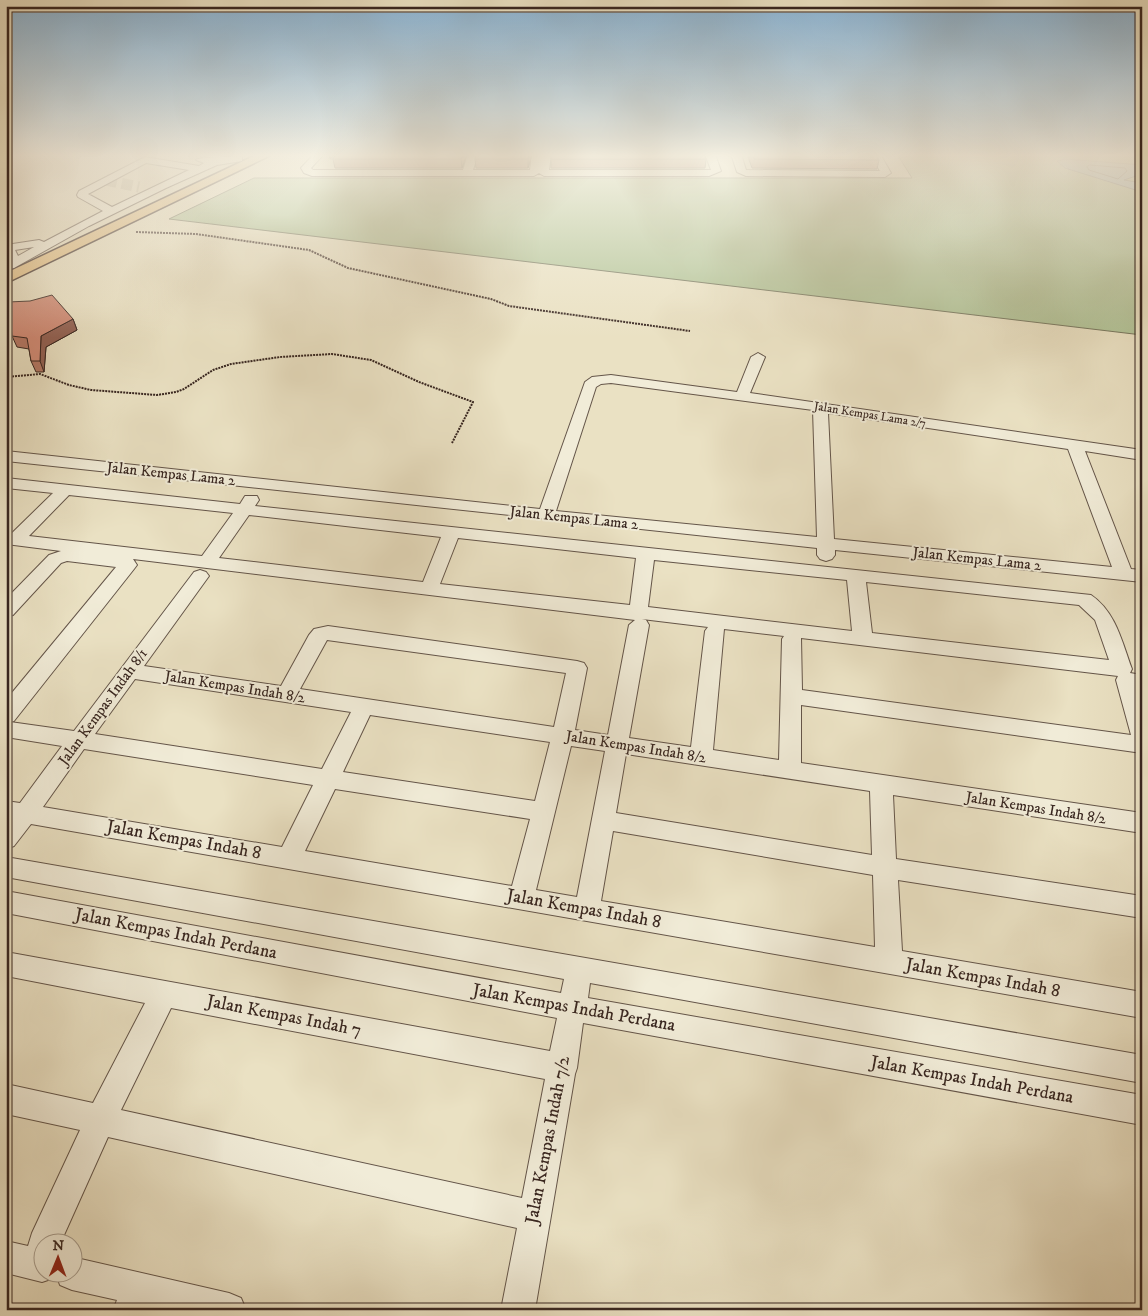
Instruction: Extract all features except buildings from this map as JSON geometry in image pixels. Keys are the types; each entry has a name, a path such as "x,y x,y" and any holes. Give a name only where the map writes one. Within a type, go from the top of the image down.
{"main road":[{"path":"7,271 122,215"},
{"path":"7,271 137,215"}],"street":[{"path":"7,271 13,257 8,248 38,244 91,215"},
{"path":"7,271 93,215"},
{"path":"742,396 758,357"},
{"name":"Jalan Kempas Lama 2/7","path":"546,516 590,385 597,380 624,380 742,396 1142,456"},
{"path":"820,407 826,572"},
{"path":"1075,446 1124,574"},
{"name":"Jalan Kempas Lama 2","path":"6,456 546,516 1142,576"},
{"path":"6,483 646,554 1084,599 1094,604 1103,616 1130,677 1142,735"},
{"name":"Jalan Kempas Indah 8/1","path":"6,838 16,811 78,741 263,484"},
{"path":"10,539 66,489"},
{"path":"429,589 452,532"},
{"path":"10,539 203,569 429,589 638,619 863,640 1130,677"},
{"path":"587,909 638,619 646,554"},
{"path":"6,611 55,559 66,556 126,563 128,565 6,716"},
{"path":"856,576 863,640"},
{"path":"701,757 715,631"},
{"path":"286,695 316,640 321,634 328,633 577,668 563,736 521,898"},
{"path":"790,770 792,639"},
{"name":"Jalan Kempas Indah 8/2","path":"130,671 1142,823"},
{"path":"791,696 1142,745"},
{"path":"289,858 364,706"},
{"path":"6,729 543,812"},
{"path":"881,784 889,962"},
{"name":"Jalan Kempas Indah 8","path":"16,811 1142,1005"},
{"path":"603,820 884,867 1142,907"},
{"path":"6,867 1142,1069"},
{"name":"Jalan Kempas Indah Perdana","path":"6,902 572,1008 1142,1110"},
{"name":"Jalan Kempas Indah 7","path":"6,964 563,1068"},
{"name":"Jalan Kempas Indah 7/2","path":"518,1310 563,1068 579,970"},
{"path":"44,1234 164,994"},
{"path":"6,1099 534,1216"},
{"path":"82,1277 134,1299 229,1310"}],"path":[{"path":"110,228 126,231 196,234 309,250 321,254 339,266 492,299 509,306 690,331"},
{"path":"6,377 31,373 50,377 68,385 96,390 140,394 168,394 191,386 208,371 229,364 300,356 333,355 362,358 388,366 418,382 473,402 452,443"}],"green space":[{"path":"176,215 1142,215 1142,335 169,219"}]}
